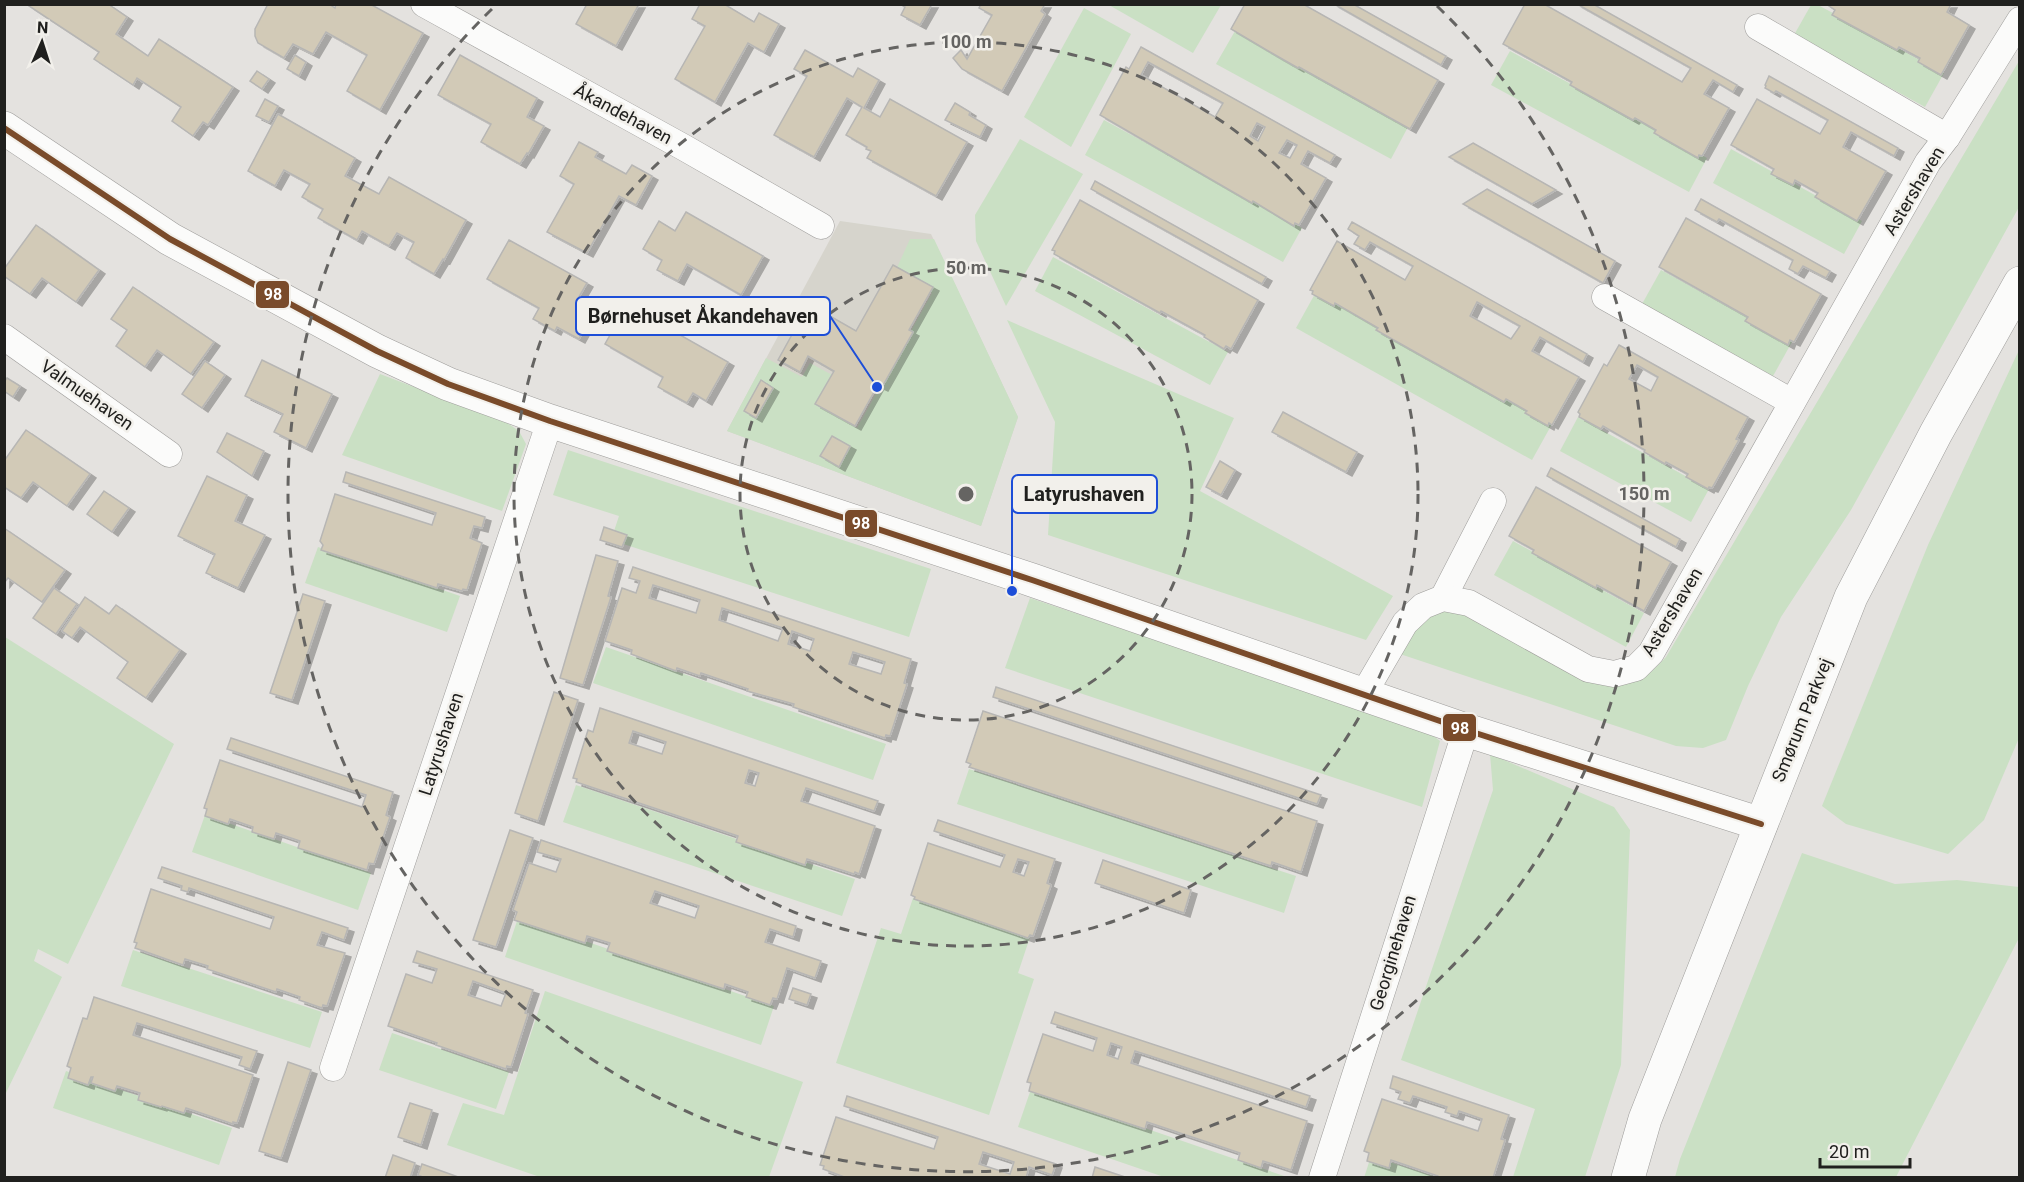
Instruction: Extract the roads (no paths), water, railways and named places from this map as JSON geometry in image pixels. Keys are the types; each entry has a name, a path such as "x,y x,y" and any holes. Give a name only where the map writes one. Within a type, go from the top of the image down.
{"street":[{"name":"Åkandehaven","path":"424,4 821,226"},
{"name":"Astershaven","path":"1443,598 1469,603 1588,669 1614,674 1636,668 1651,653 1928,162 1947,137 2019,20"},
{"name":"Astershaven","path":"1758,27 1947,137"},
{"path":"4,128 170,239 377,351 448,384 550,421 1021,576 1466,730 1761,824"},
{"name":"Smørum Parkvej","path":"1628,1178 1645,1119 1851,597 1936,434 2019,283"},
{"path":"1605,297 1792,402"},
{"name":"Valmuehaven","path":"4,337 169,454"},
{"name":"Latyrushaven","path":"333,1068 550,421"},
{"path":"1363,695 1405,623 1423,606 1443,598 1493,501"},
{"name":"Georginehaven","path":"1322,1178 1466,730"}],"place":[{"name":"Børnehuset Åkandehaven","path":"877,387"},
{"name":"Latyrushaven","path":"1012,591"}]}
